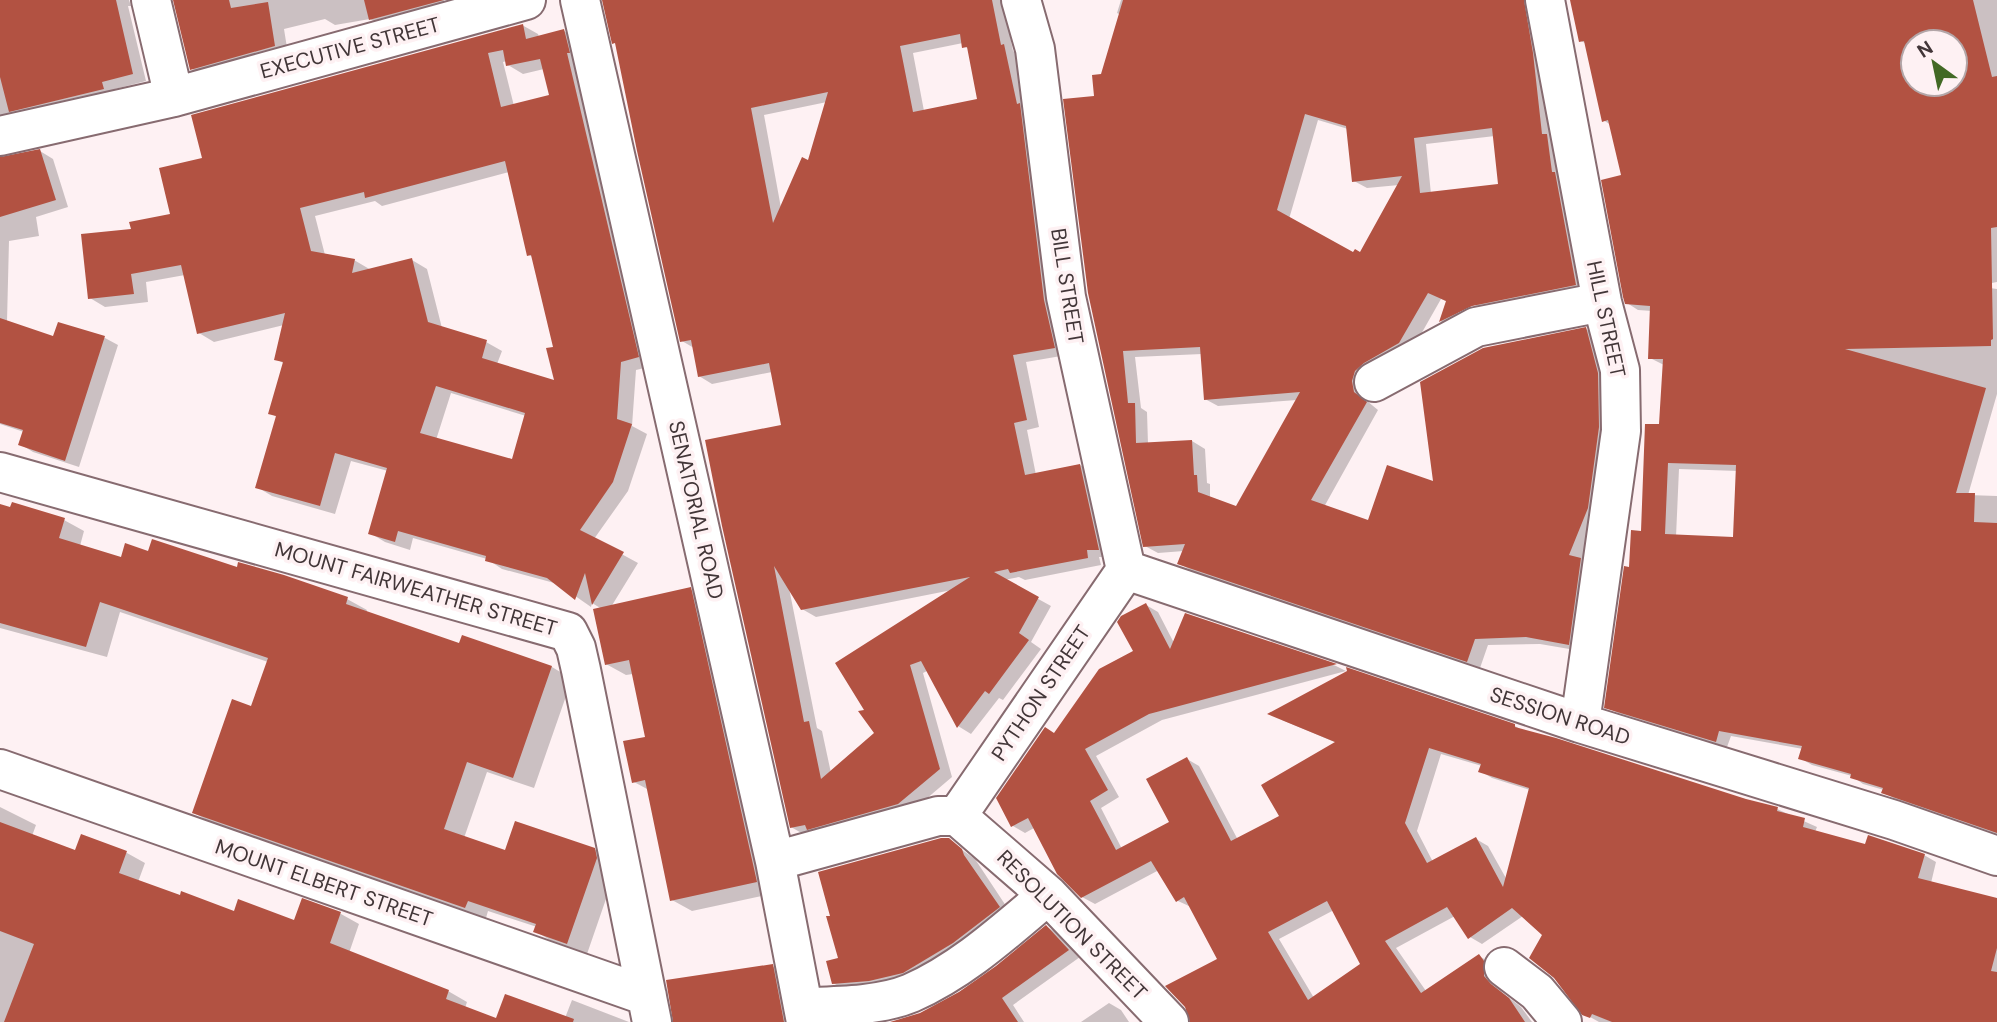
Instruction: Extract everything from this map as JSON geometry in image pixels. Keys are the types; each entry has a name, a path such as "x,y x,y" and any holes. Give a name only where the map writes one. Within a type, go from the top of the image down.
{"street":[{"path":"151,0 174,97"},
{"name":"EXECUTIVE STREET","path":"0,136 174,97 526,0"},
{"name":"SENATORIAL ROAD","path":"580,0 775,861 805,1015"},
{"name":"BILL STREET","path":"1020,0 1035,49 1066,297 1126,570"},
{"name":"HILL STREET","path":"1545,0 1602,302 1620,370 1621,431 1580,723"},
{"path":"1374,382 1476,327 1602,302"},
{"name":"MOUNT FAIRWEATHER STREET","path":"0,472 568,632 576,648 581,670 650,1009"},
{"name":"SESSION ROAD","path":"1126,570 1580,723 1894,820 1997,856"},
{"name":"PYTHON STREET","path":"957,816 1126,570"},
{"name":"MOUNT ELBERT STREET","path":"0,769 650,1009"},
{"path":"775,861 938,816 957,816"},
{"name":"RESOLUTION STREET","path":"957,816 1048,895 1169,1022"},
{"path":"805,1015 909,993 970,959 1048,895"},
{"path":"1504,967 1536,992 1562,1022"}],"building":[{"path":"0,0 116,0 133,74 102,82 104,89 9,112 0,77"},
{"path":"173,0 229,0 231,8 268,2 275,46 190,70"},
{"path":"364,0 444,0 369,20"},
{"path":"602,0 992,0 1017,104 1020,103 1044,300 1055,348 1013,355 1027,420 1014,423 1025,475 1080,464 1099,550 1087,550 1088,558 1010,573 1008,569 994,572 1039,597 1019,633 1029,640 989,694 985,691 957,728 921,661 910,665 940,769 898,804 807,830 805,825 790,828 705,440 781,425 769,363 698,377 691,340 680,342 615,43 612,44","holes":["960,34 962,48 967,47 977,99 913,112 900,46","828,92 808,160 802,157 773,223 751,108","774,566 801,610 970,577 835,663 864,710 858,711 874,733 821,779 809,721 804,722"]},
{"path":"1123,0 1524,0 1542,134 1547,134 1552,172 1555,172 1576,285 1472,306 1439,322 1446,301 1428,293 1399,343 1355,371 1352,381 1354,392 1367,402 1311,500 1368,520 1387,465 1433,481 1420,382 1483,348 1586,327 1598,373 1599,427 1588,508 1569,555 1581,558 1569,645 1526,637 1475,639 1467,662 1177,564 1185,544 1143,547 1088,293 1063,99 1094,96 1092,75 1101,74","holes":["1305,114 1346,126 1352,182 1402,176 1360,252 1355,249 1353,252 1277,210","1492,128 1498,184 1420,193 1414,138","1200,347 1204,400 1300,392 1236,506 1198,492 1192,440 1136,443 1135,403 1128,403 1123,351"]},
{"path":"1570,0 1973,0 1992,77 1997,76 1997,227 1991,228 1991,346 1845,349 1986,388 1956,493 1975,493 1974,522 1997,523 1997,833 1881,793 1883,788 1850,778 1851,774 1798,759 1802,746 1719,731 1716,742 1604,708 1624,566 1629,567 1631,530 1641,531 1645,424 1659,424 1663,359 1648,359 1650,306 1625,304 1623,297 1601,180 1621,175 1608,120 1602,122 1584,41 1579,42","holes":["1668,463 1736,465 1733,537 1665,534"]},
{"path":"523,24 526,39 564,29 570,53 567,53 639,357 621,362 617,419 632,424 613,482 580,530 624,552 592,605 585,573 575,600 547,578 485,561 486,556 398,531 395,542 368,534 387,468 335,453 320,506 255,488 276,416 268,414 283,362 274,360 285,313 197,334 181,265 131,274 134,294 88,299 81,234 131,229 129,222 170,214 159,168 202,158 191,115","holes":["503,50 506,66 540,59 549,95 501,107 488,53","505,161 527,256 531,255 553,347 546,348 554,380 482,358 487,340 428,322 412,258 352,273 355,259 311,251 300,208 364,192 365,198","436,386 525,413 512,459 420,433"]},
{"path":"40,149 56,200 0,217 0,157"},
{"path":"0,318 53,336 58,322 105,336 65,461 18,445 23,430 0,423"},
{"path":"12,502 65,518 59,538 121,557 125,543 148,551 152,539 237,567 238,562 284,575 348,597 346,604 459,643 462,635 552,666 513,778 467,762 444,829 505,850 515,821 595,848 597,858 567,944 533,932 536,924 468,901 465,908 192,813 232,699 251,706 268,658 100,602 86,647 0,623 0,504 10,507"},
{"path":"691,587 757,882 670,901 645,780 632,783 623,741 645,737 629,660 605,665 593,609"},
{"path":"1146,603 1170,649 1185,613 1337,664 1149,714 1085,749 1108,790 1090,801 1116,850 1169,822 1146,779 1187,757 1231,841 1279,816 1261,785 1335,742 1267,714 1347,671 1346,667 1515,724 1515,727 1778,807 1777,811 1805,818 1803,827 1865,844 1868,835 1925,854 1918,878 1997,898 1997,948 1991,971 1997,972 1997,1022 1612,1022 1592,1014 1590,1018 1582,1015 1554,978 1529,958 1542,935 1512,908 1468,939 1447,907 1385,941 1421,993 1479,954 1484,961 1484,976 1509,998 1525,1022 1190,1022 1185,1007 1165,986 1217,959 1184,897 1176,902 1151,861 1081,898 1057,874 1028,818 1011,827 996,798 1045,727 1054,733 1099,669 1133,651 1117,622 1121,616","holes":["1429,748 1481,764 1478,772 1529,788 1503,887 1476,837 1427,863 1405,823","1327,901 1360,964 1308,1000 1268,932"]},
{"path":"0,822 75,850 81,834 127,851 119,873 180,895 181,891 234,911 238,899 294,920 302,898 341,912 330,943 449,990 446,999 496,1018 505,994 574,1019 573,1022 4,1022 34,944 0,931"},
{"path":"949,838 962,849 1000,907 953,943 903,973 869,981 832,984 826,961 838,958 826,916 830,916 818,872"},
{"path":"1046,925 1069,950 1002,998 1018,1022 890,1022 920,1013 959,992"},
{"path":"773,964 784,1022 673,1022 666,980"}]}
